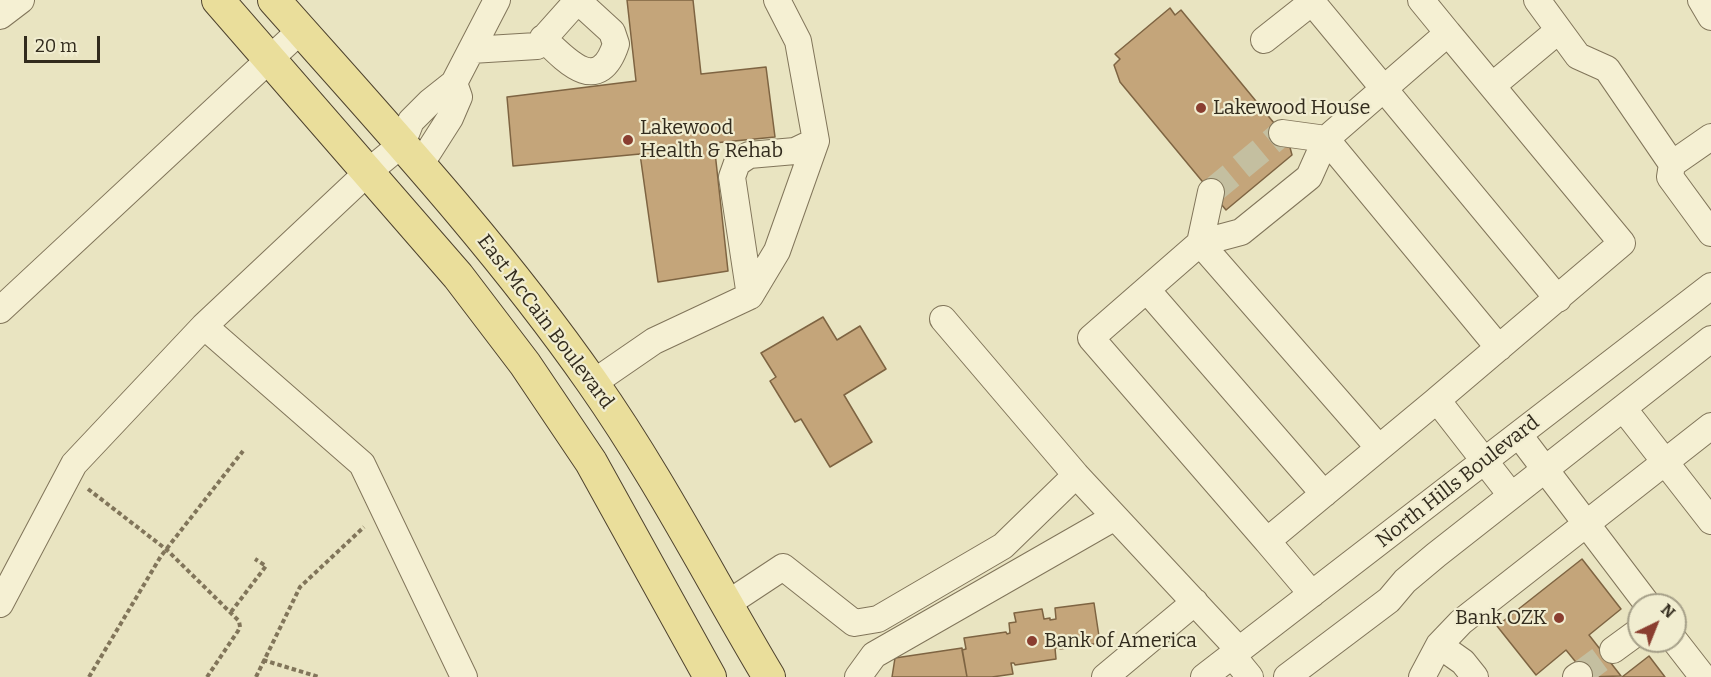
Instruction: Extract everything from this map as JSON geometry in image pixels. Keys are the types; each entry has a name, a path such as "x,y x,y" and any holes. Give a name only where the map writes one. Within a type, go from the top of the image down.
{"main road":[{"name":"East McCain Boulevard","path":"218,0 459,276 525,364 576,438 710,677"},
{"name":"East McCain Boulevard","path":"274,0 464,215 536,305 593,383 668,501 769,677"}],"street":[{"path":"0,16 21,0"},
{"path":"0,604 74,464 204,326 368,172 411,155 450,118 459,97 454,83 497,0"},
{"path":"471,50 537,46 543,38 578,0 612,32 616,44 610,61 595,71 586,72 577,69 543,38"},
{"path":"593,383 654,341 750,296 777,250 816,141 798,41 777,0"},
{"path":"1267,541 1622,243 1421,0"},
{"path":"1537,0 1578,56 1607,69 1672,164 1670,177 1711,233"},
{"path":"1701,0 1711,16"},
{"path":"1264,40 1313,1 1558,299"},
{"path":"0,310 301,30"},
{"path":"1492,86 1559,30"},
{"path":"1312,594 1091,338 1200,243 1240,232 1309,177 1326,139 1448,33"},
{"path":"1282,133 1326,139 1499,348"},
{"path":"1672,164 1711,137"},
{"path":"750,296 732,177 737,163 749,155 795,151 816,141"},
{"path":"1200,243 1211,192"},
{"path":"1200,243 1378,448"},
{"name":"North Hills Boulevard","path":"1204,677 1711,286"},
{"path":"1147,290 1324,494"},
{"path":"943,319 1076,475 1195,602 1236,653 1250,677"},
{"path":"204,326 362,464 464,677"},
{"path":"1287,677 1389,600 1405,580 1711,339"},
{"path":"1437,400 1511,495"},
{"path":"1623,408 1711,521"},
{"path":"1422,677 1438,645 1461,622 1711,426"},
{"path":"1519,435 1639,593"},
{"path":"727,604 783,567 854,623 878,619 1003,546 1076,475"},
{"path":"858,677 874,655 1115,517"},
{"path":"1105,677 1195,602"},
{"path":"1613,650 1627,640"},
{"path":"1438,645 1463,662 1476,677"},
{"path":"1685,653 1703,677"}],"path":[{"path":"89,677 166,550 243,451"},
{"path":"68,476 94,493 166,550 239,621 240,627 207,677"},
{"path":"255,677 300,587 362,529 385,512"},
{"path":"231,612 266,566 255,559"},
{"path":"263,660 319,677"}],"building":[{"name":"Lakewood Health & Rehab","path":"627,0 693,0 701,74 766,67 775,137 714,143 728,271 658,282 640,154 513,166 507,97 636,81"},
{"name":"Lakewood House","path":"1170,8 1175,15 1181,10 1288,140 1292,155 1226,210 1120,82 1114,65 1120,59 1115,54"},
{"path":"823,317 837,340 860,326 886,369 844,395 872,442 830,467 801,419 795,422 770,381 776,377 761,353"},
{"name":"Bank OZK","path":"1582,559 1621,609 1589,635 1621,676 1588,677 1566,650 1536,675 1497,626"},
{"name":"Bank of America","path":"1094,603 1100,643 1055,648 1056,659 1015,665 1011,663 1013,674 967,677 962,650 966,649 964,638 1010,633 1009,623 1016,622 1014,613 1042,609 1044,619 1050,618 1050,620 1056,619 1055,608"},
{"path":"962,648 967,677 892,677 895,658"},
{"path":"1649,656 1665,677 1622,677"}],"tunnel":[{"path":"1211,192 1282,133"},
{"path":"1579,675 1613,650"}],"place":[{"name":"Lakewood House","path":"1201,108"},
{"name":"Lakewood Health & Rehab","path":"628,140"},
{"name":"Bank OZK","path":"1559,618"},
{"name":"Bank of America","path":"1032,641"}]}
